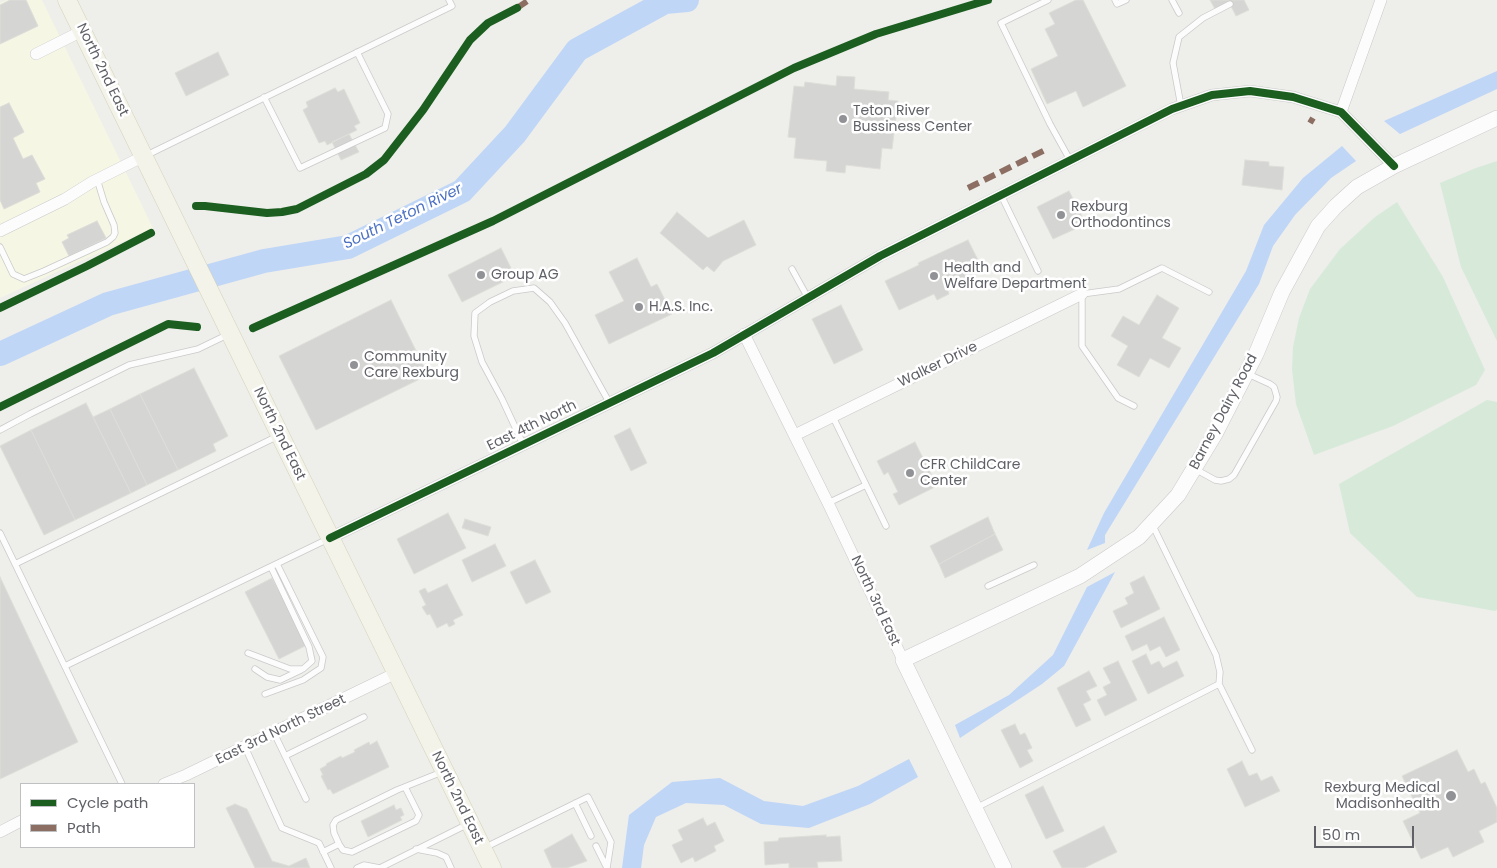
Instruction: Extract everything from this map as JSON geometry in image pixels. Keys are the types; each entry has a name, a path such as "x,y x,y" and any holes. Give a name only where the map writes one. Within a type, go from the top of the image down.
{"main road":[{"name":"North 2nd East","path":"67,0 492,868"}],"street":[{"path":"1378,1 1341,112 1394,166"},
{"path":"36,54 82,31"},
{"name":"East 4th North","path":"330,538 713,353 880,256 1172,109 1212,95 1250,91 1293,97 1341,112"},
{"name":"Barney Dairy Road","path":"903,660 1080,576 1138,537 1178,495 1215,434 1246,373 1282,292 1318,226 1357,187 1394,166 1497,118"},
{"path":"0,231 66,199 97,179 144,156"},
{"name":"Walker Drive","path":"795,435 1082,294"},
{"name":"North 3rd East","path":"744,334 795,435 1004,868"},
{"name":"East 3rd North Street","path":"166,783 245,747 396,673"},
{"path":"0,832 20,822"}],"lane":[{"path":"144,156 452,6 449,0"},
{"path":"1048,0 1001,23 1050,124 1070,160"},
{"path":"1115,0 1117,4 1126,0"},
{"path":"1172,0 1179,13"},
{"path":"1181,106 1173,63 1179,37 1203,18 1230,4"},
{"path":"264,97 300,168 385,128 388,114 358,52"},
{"path":"0,247 13,274 24,279 108,242 115,233 114,225 97,179"},
{"path":"1001,195 1038,271"},
{"path":"1134,406 1118,398 1082,346 1082,294 1119,289 1162,268 1209,292"},
{"path":"792,269 808,298"},
{"path":"523,444 482,362 474,336 476,312 490,302 513,291 534,288 550,302 565,323 609,402"},
{"path":"0,430 129,365 198,350 230,333"},
{"path":"1195,468 1215,480 1229,479 1234,475 1276,401 1277,397 1274,388 1270,384 1246,373"},
{"path":"833,417 886,526"},
{"path":"15,564 280,435"},
{"path":"828,503 866,485"},
{"path":"1152,524 1216,655 1220,672 1218,684 1252,750"},
{"path":"0,533 122,783"},
{"path":"65,666 330,538"},
{"path":"265,694 303,680 321,668 323,658 277,564"},
{"path":"988,586 1034,565"},
{"path":"255,669 267,677 280,680 303,669 312,661 309,648 271,567"},
{"path":"248,653 290,669 303,669"},
{"path":"975,809 1218,684"},
{"path":"285,756 364,717"},
{"path":"274,733 306,799"},
{"path":"245,747 282,828 319,843 331,868"},
{"path":"405,787 419,815 416,821 352,852 343,850 332,825 336,820 405,787 444,771"},
{"path":"482,849 588,797 611,842 607,868"},
{"path":"575,803 591,836"},
{"path":"357,868 364,865 380,868 470,823"},
{"path":"323,852 339,844"},
{"path":"596,846 607,868"},
{"path":"416,850 437,853 446,857 451,868"}],"shaded area":[{"path":"7,0 42,0 153,228 0,298 0,3"},
{"path":"1497,161 1497,341 1461,267 1440,183"},
{"path":"1397,202 1443,277 1485,370 1476,385 1393,426 1314,455 1296,404 1292,369 1293,347 1299,318 1310,289 1340,249 1375,217"},
{"path":"1487,400 1497,402 1497,610 1495,611 1417,597 1350,533 1339,484"}],"water":[{"path":"1497,71 1497,89 1400,134 1384,121"},
{"path":"1342,146 1356,161 1331,178 1295,215 1273,246 1259,284 1105,535 1105,543 1087,550 1104,513 1246,271 1264,225 1303,178"},
{"path":"1115,572 1064,666 1042,684 960,738 955,725 1009,695 1053,655 1087,587"},
{"path":"909,759 918,777 870,804 809,828 761,824 724,805 686,803 656,817 644,845 641,868 622,868 629,815 672,782 720,778 764,801 803,806 858,786"}],"building":[{"path":"10,0 26,0 38,26 0,44 0,5"},
{"path":"1076,0 1083,0 1126,86 1083,107 1076,91 1047,104 1031,69 1058,56 1045,29 1055,24 1049,13"},
{"path":"1210,0 1244,0 1249,10 1236,16 1229,2 1215,9"},
{"path":"218,52 229,75 186,96 175,73"},
{"name":"Teton River Bussiness Center","path":"837,76 855,77 854,89 889,92 888,100 898,101 892,149 882,148 880,169 846,165 845,173 826,171 827,161 794,158 796,138 788,137 794,86 804,87 805,82 836,86"},
{"path":"335,88 338,92 344,89 360,123 354,126 357,130 327,145 325,141 319,143 303,110 308,107 306,102"},
{"path":"9,103 24,132 13,138 23,159 32,155 45,179 36,183 40,192 4,209 0,200 0,107"},
{"path":"349,134 359,152 341,160 332,142"},
{"path":"1245,160 1269,162 1269,166 1284,167 1282,190 1242,185"},
{"name":"Rexburg Orthodontincs","path":"1069,191 1086,224 1053,239 1037,207"},
{"path":"677,212 708,238 744,220 756,245 723,261 714,272 707,266 703,270 660,233"},
{"path":"97,221 106,238 69,256 62,242 69,238 67,235"},
{"name":"Health and Welfare Department","path":"968,240 983,270 947,288 949,294 937,300 934,294 899,310 885,281 919,265 918,263"},
{"name":"Group AG","path":"501,248 515,276 462,302 448,275"},
{"name":"H.A.S. Inc.","path":"637,258 651,287 657,284 672,314 609,344 595,315 624,301 609,272"},
{"path":"1157,295 1179,308 1162,338 1181,348 1169,368 1150,358 1139,377 1117,365 1128,346 1111,336 1123,316 1139,325"},
{"name":"Community Care Rexburg","path":"391,300 428,375 316,430 279,356"},
{"path":"841,305 863,350 834,364 812,319"},
{"path":"194,368 228,436 213,444 216,451 178,470 140,394"},
{"path":"140,394 178,470 147,485 110,409"},
{"path":"86,403 131,493 75,520 31,430"},
{"path":"110,409 147,485 131,493 93,417"},
{"path":"630,428 647,463 631,471 614,436"},
{"path":"31,430 75,520 44,535 0,446"},
{"name":"CFR ChildCare Center","path":"915,442 937,486 899,505 893,494 898,492 888,472 884,475 877,461"},
{"path":"448,513 466,548 414,574 397,539"},
{"path":"988,517 995,534 939,564 930,546"},
{"path":"465,519 491,527 488,536 462,528"},
{"path":"995,534 1003,550 945,578 939,564"},
{"path":"495,544 506,566 472,582 462,560"},
{"path":"535,560 551,592 526,604 510,572"},
{"path":"1144,576 1160,609 1121,628 1113,611 1128,604 1125,598 1134,593 1130,583"},
{"path":"0,577 78,742 0,779"},
{"path":"272,578 280,593 283,592 309,644 279,659 245,592"},
{"path":"447,584 463,615 453,620 455,624 449,627 447,623 437,628 430,614 427,615 422,607 426,605 419,591 425,588 428,593"},
{"path":"1164,617 1180,650 1166,657 1160,646 1150,651 1147,644 1132,651 1125,636"},
{"path":"1146,654 1151,665 1159,661 1163,668 1177,661 1184,676 1148,694 1132,661"},
{"path":"1118,661 1137,700 1105,716 1097,700 1107,695 1103,687 1111,683 1103,668"},
{"path":"1089,671 1097,686 1086,691 1091,700 1083,704 1091,720 1076,727 1057,688"},
{"path":"1015,724 1020,735 1025,733 1032,748 1027,750 1033,761 1020,768 1001,730"},
{"path":"377,741 389,767 333,794 330,789 328,790 321,776 323,775 320,769 341,756 342,758 355,752 354,750 369,742 370,745"},
{"name":"Rexburg Medical Madisonhealth","path":"1457,750 1468,772 1474,769 1481,784 1485,782 1497,808 1497,822 1479,831 1484,842 1453,857 1448,847 1421,859 1403,821 1420,813 1402,776"},
{"path":"1242,761 1249,776 1257,773 1261,781 1272,776 1280,791 1245,807 1227,769"},
{"path":"1043,786 1064,831 1046,839 1025,795"},
{"path":"235,804 247,809 272,861 289,866 306,858 310,868 255,868 226,808"},
{"path":"394,805 396,810 401,808 404,815 400,817 402,820 368,837 361,821"},
{"path":"703,818 707,826 715,822 724,841 714,846 716,851 695,862 693,857 681,863 672,845 683,840 678,830"},
{"path":"1104,826 1117,852 1084,868 1062,868 1053,851"},
{"path":"572,834 587,861 567,868 552,868 544,850"},
{"path":"826,835 826,837 840,836 842,861 817,862 818,868 789,868 789,863 765,865 764,842 778,841 779,838"}],"waterway":[{"name":"South Teton River","path":"0,354 108,304 264,261 348,247 462,191 515,134 577,50 665,2 687,0"}],"marked path":[{"path":"517,8 529,0"},
{"path":"1310,123 1313,118"},
{"path":"968,188 1045,150"}],"cycle path":[{"path":"253,328 493,221 794,68 876,34 988,0"},
{"path":"196,206 267,213 282,212 297,209 366,174 384,160 423,110 470,40 488,23 517,8"},
{"path":"330,538 713,353 880,256 1172,109 1212,95 1250,91 1293,97 1341,112 1394,166"},
{"path":"0,308 151,233"},
{"path":"0,407 168,324 197,327"}],"place":[{"name":"Teton River Bussiness Center","path":"843,119"},
{"name":"Rexburg Orthodontincs","path":"1061,215"},
{"name":"Group AG","path":"481,275"},
{"name":"Health and Welfare Department","path":"934,276"},
{"name":"H.A.S. Inc.","path":"639,307"},
{"name":"Community Care Rexburg","path":"354,365"},
{"name":"CFR ChildCare Center","path":"910,473"},
{"name":"Rexburg Medical Madisonhealth","path":"1451,796"}]}
